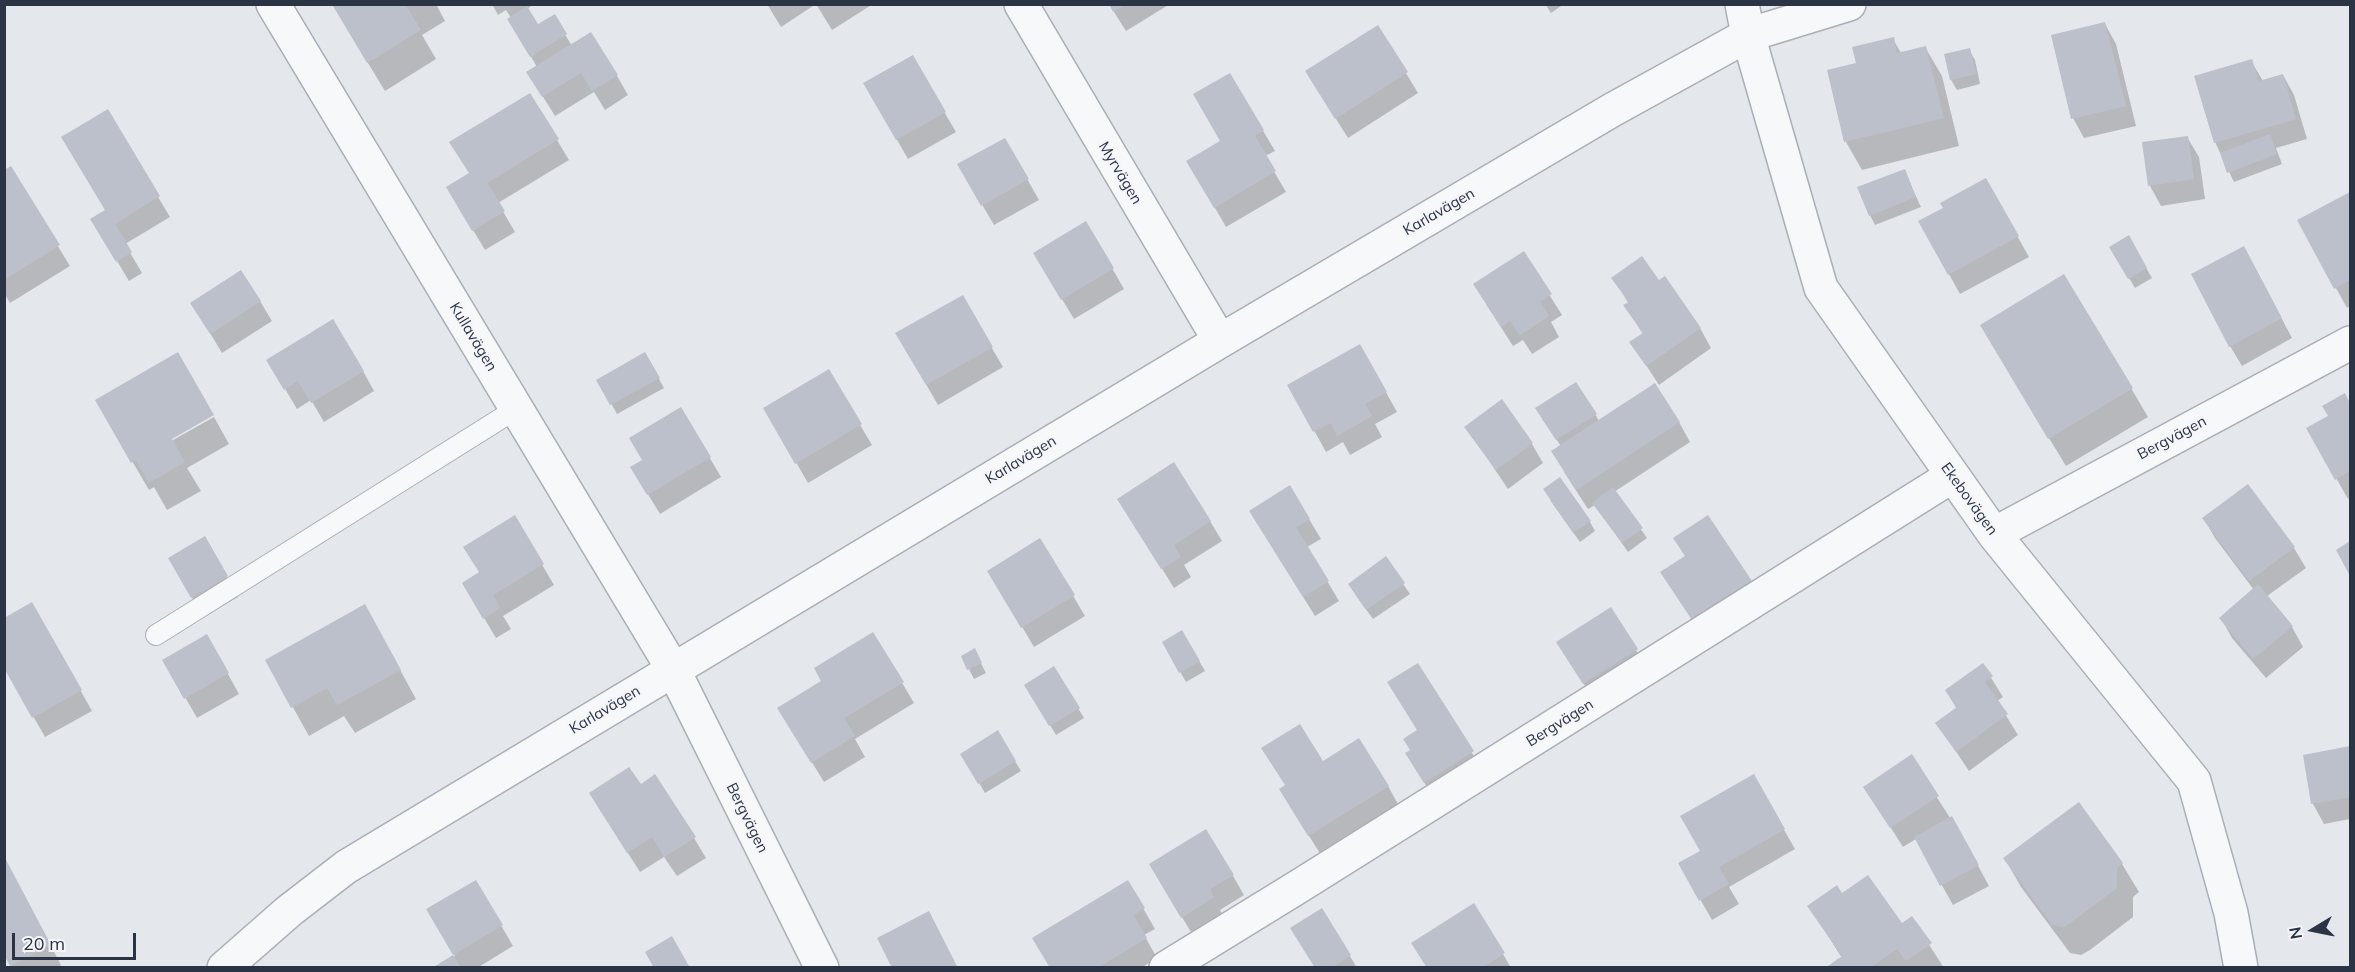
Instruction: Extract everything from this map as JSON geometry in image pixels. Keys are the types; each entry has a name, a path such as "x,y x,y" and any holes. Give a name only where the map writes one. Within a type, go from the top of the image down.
{"street":[{"name":"Kullavägen","path":"273,4 673,669"},
{"name":"Myrvägen","path":"1021,4 1220,341"},
{"name":"Karlavägen","path":"224,968 289,911 346,867 1220,341 1612,110 1745,20 1849,4"},
{"name":"Ekebovägen","path":"1745,20 1821,288 1994,534 2194,781 2231,912 2241,968"},
{"name":"Bergvägen","path":"1994,534 2350,343"},
{"name":"Bergvägen","path":"1166,968 1952,476"},
{"name":"Bergvägen","path":"673,669 822,968"}],"lane":[{"path":"156,635 516,409"}],"building":[{"path":"332,4 405,4 421,30 367,63"},
{"path":"1109,4 1126,4 1113,12"},
{"path":"527,6 538,24 555,14 567,34 530,57 507,19"},
{"path":"2105,22 2126,106 2071,119 2051,35"},
{"path":"1378,25 1408,72 1335,119 1305,71"},
{"path":"591,32 618,75 592,91 581,73 542,97 526,72"},
{"path":"1894,37 1897,53 1926,46 1944,118 1844,142 1827,70 1856,63 1852,47"},
{"path":"1970,48 1976,74 1950,80 1944,54"},
{"path":"913,55 946,112 896,140 863,83"},
{"path":"2252,59 2259,81 2283,74 2296,119 2214,143 2194,76"},
{"path":"1230,73 1264,130 1255,136 1276,171 1214,208 1186,161 1220,141 1193,94"},
{"path":"530,93 559,139 487,183 505,211 472,231 446,187 469,173 449,142"},
{"path":"108,109 160,196 115,224 132,252 116,262 90,219 105,210 61,137"},
{"path":"2270,134 2277,154 2227,173 2220,153"},
{"path":"2188,136 2194,179 2148,186 2142,142"},
{"path":"1005,138 1029,179 981,206 957,164"},
{"path":"11,166 60,245 4,280 4,170"},
{"path":"1905,169 1916,197 1869,216 1857,187"},
{"path":"1986,178 2019,236 1948,275 1918,221 1943,208 1940,203"},
{"path":"2350,192 2350,280 2334,289 2297,220"},
{"path":"1086,221 1114,268 1061,300 1033,253"},
{"path":"2129,235 2147,268 2128,279 2109,247"},
{"path":"2244,246 2282,318 2229,347 2191,274"},
{"path":"1524,251 1552,294 1540,302 1549,316 1520,335 1510,321 1501,327 1473,284"},
{"path":"1642,256 1659,280 1665,276 1701,328 1646,366 1629,342 1643,333 1623,305 1629,302 1611,278"},
{"path":"241,270 261,301 210,334 190,303"},
{"path":"2064,274 2133,388 2048,439 1980,325"},
{"path":"963,295 993,347 926,385 895,333"},
{"path":"333,319 364,371 311,403 298,381 284,390 266,360"},
{"path":"1360,344 1387,392 1365,404 1372,416 1337,436 1331,423 1313,432 1287,385"},
{"path":"178,352 214,415 172,439 185,462 149,483 136,460 131,463 95,400"},
{"path":"645,352 660,378 610,405 596,380"},
{"path":"829,369 862,424 795,464 763,408"},
{"path":"1576,382 1597,414 1556,440 1535,408"},
{"path":"1655,383 1680,422 1576,490 1551,451"},
{"path":"2345,393 2350,403 2350,471 2335,480 2306,428 2328,416 2322,406"},
{"path":"1502,399 1533,443 1496,470 1464,427"},
{"path":"681,407 711,457 647,495 630,467 642,460 629,438"},
{"path":"1174,462 1211,521 1174,545 1181,557 1161,569 1117,499"},
{"path":"1560,477 1591,521 1573,533 1543,489"},
{"path":"2248,484 2295,547 2249,581 2202,518"},
{"path":"1290,485 1310,519 1296,527 1329,581 1303,597 1249,511"},
{"path":"1613,487 1643,528 1622,543 1592,503"},
{"path":"515,515 544,564 493,595 500,608 483,619 462,583 479,572 463,547"},
{"path":"1708,515 1752,581 1692,620 1660,572 1685,556 1673,538"},
{"path":"205,536 228,576 191,598 168,558"},
{"path":"1040,538 1075,595 1021,628 987,571"},
{"path":"2350,541 2350,576 2336,550"},
{"path":"1386,556 1405,583 1366,610 1348,584"},
{"path":"2258,584 2293,626 2253,659 2219,618"},
{"path":"32,602 82,690 32,718 4,668 4,618"},
{"path":"365,604 401,670 337,705 327,688 291,708 265,660"},
{"path":"1611,607 1638,649 1583,684 1556,642"},
{"path":"1182,630 1200,661 1179,673 1162,642"},
{"path":"873,632 904,682 844,718 855,736 811,763 777,708 821,681 814,668"},
{"path":"207,634 229,673 184,699 162,660"},
{"path":"975,648 982,663 967,670 961,656"},
{"path":"1418,663 1474,751 1424,783 1405,753 1410,750 1403,739 1417,730 1387,682"},
{"path":"1983,663 1993,676 1985,682 2008,714 1956,752 1935,723 1957,707 1945,690"},
{"path":"1054,666 1080,708 1049,726 1024,685"},
{"path":"1300,724 1323,761 1359,738 1389,786 1308,836 1279,789 1285,785 1261,748"},
{"path":"998,730 1016,761 978,784 960,754"},
{"path":"2350,746 2350,797 2311,804 2303,755"},
{"path":"1912,754 1939,796 1890,828 1863,787"},
{"path":"629,767 641,784 655,774 696,837 664,857 652,837 627,853 589,793"},
{"path":"1754,774 1785,829 1719,867 1729,884 1699,901 1678,863 1700,851 1680,816"},
{"path":"2079,802 2123,863 2117,868 2117,888 2064,927 2052,925 2003,858"},
{"path":"1952,816 1979,865 1940,886 1914,837"},
{"path":"1206,829 1234,875 1210,889 1214,897 1181,918 1149,864"},
{"path":"4,856 51,945 10,966 4,955"},
{"path":"1868,875 1902,923 1912,916 1932,943 1906,961 1897,949 1874,965 1876,968 1825,968 1842,956 1807,906 1837,885 1842,893"},
{"path":"476,880 503,925 453,955 426,909"},
{"path":"1128,880 1145,908 1133,915 1147,938 1097,968 1050,968 1032,938"},
{"path":"1474,903 1505,953 1482,968 1427,968 1411,943"},
{"path":"1322,908 1351,955 1331,968 1315,968 1290,928"},
{"path":"929,911 958,968 892,968 877,938"},
{"path":"672,936 690,968 654,968 645,952"},
{"path":"453,955 461,968 432,968"}]}
